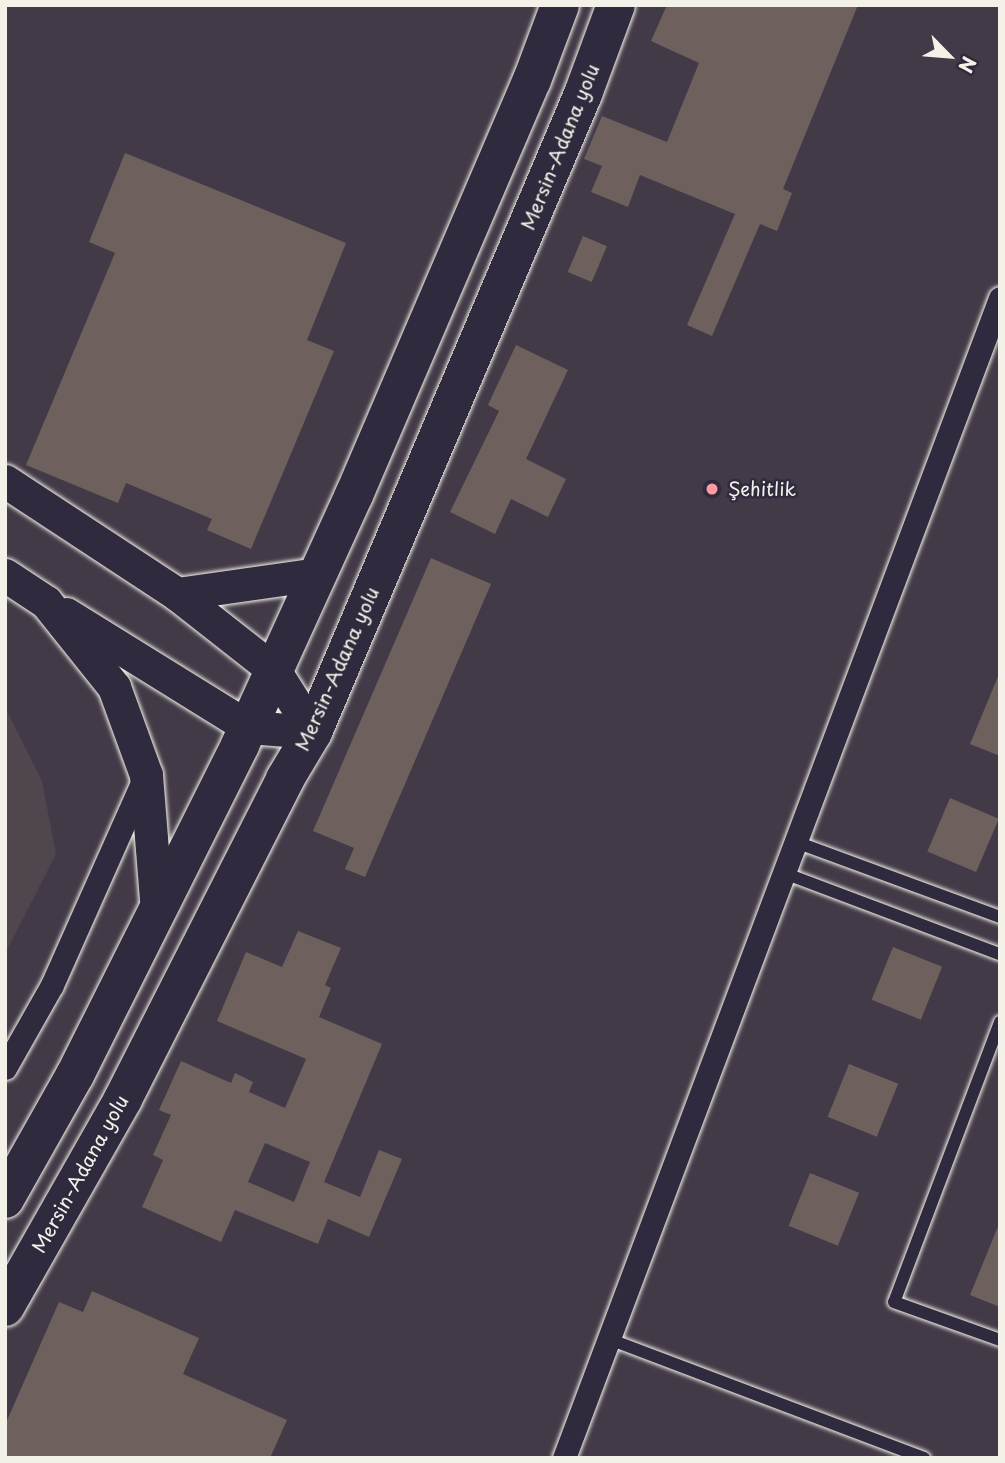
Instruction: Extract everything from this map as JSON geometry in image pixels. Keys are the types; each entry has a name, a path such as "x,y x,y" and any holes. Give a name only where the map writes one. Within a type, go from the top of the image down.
{"highway":[{"path":"5,1199 75,1075 248,727 318,574 516,118 561,5"},
{"name":"Mersin-Adana yolu","path":"5,1307 123,1099 285,779 313,732 583,94 617,5"}],"main road":[{"path":"5,481 177,594 274,670 313,732"},
{"path":"177,594 318,574"},
{"path":"5,575 248,727 313,732"},
{"path":"46,602 114,687 146,775 157,911"}],"street":[{"path":"564,1458 1000,298"},
{"path":"5,1068 52,985 146,775"}],"lane":[{"path":"796,842 1000,917"},
{"path":"784,873 1000,954"},
{"path":"1000,1021 894,1302 1000,1340"},
{"path":"609,1339 924,1458"}],"shaded area":[{"path":"5,707 42,781 56,854 5,954"}],"building":[{"path":"667,5 858,5 783,189 792,193 777,231 760,224 712,336 687,325 735,214 640,175 628,207 591,192 602,166 584,159 602,116 667,142 699,63 651,41"},
{"path":"125,153 346,243 307,340 334,351 251,549 207,530 212,519 126,483 118,503 26,465 115,253 89,242"},
{"path":"583,236 607,246 592,282 568,272"},
{"path":"516,345 568,370 526,459 566,479 548,517 511,499 495,534 450,512 499,411 488,405"},
{"path":"431,558 491,584 365,877 345,869 354,848 313,831"},
{"path":"1000,674 1000,756 970,744"},
{"path":"950,798 999,819 976,872 927,851"},
{"path":"298,931 341,948 325,985 331,988 319,1017 382,1044 324,1182 360,1197 379,1150 402,1159 369,1237 328,1219 318,1244 235,1210 221,1242 142,1207 163,1160 153,1155 171,1115 159,1110 181,1061 231,1083 235,1073 253,1082 249,1092 285,1108 306,1059 217,1021 246,952 282,967","holes":["265,1143 310,1162 294,1202 248,1182"]},
{"path":"893,947 942,967 921,1020 872,1000"},
{"path":"849,1064 898,1084 877,1137 828,1117"},
{"path":"810,1173 859,1193 838,1246 789,1226"},
{"path":"1000,1224 1000,1307 970,1295"},
{"path":"92,1291 199,1338 183,1374 287,1420 270,1458 5,1458 5,1425 59,1302 83,1312"}],"place":[{"name":"Şehitlik","path":"712,489"}]}
